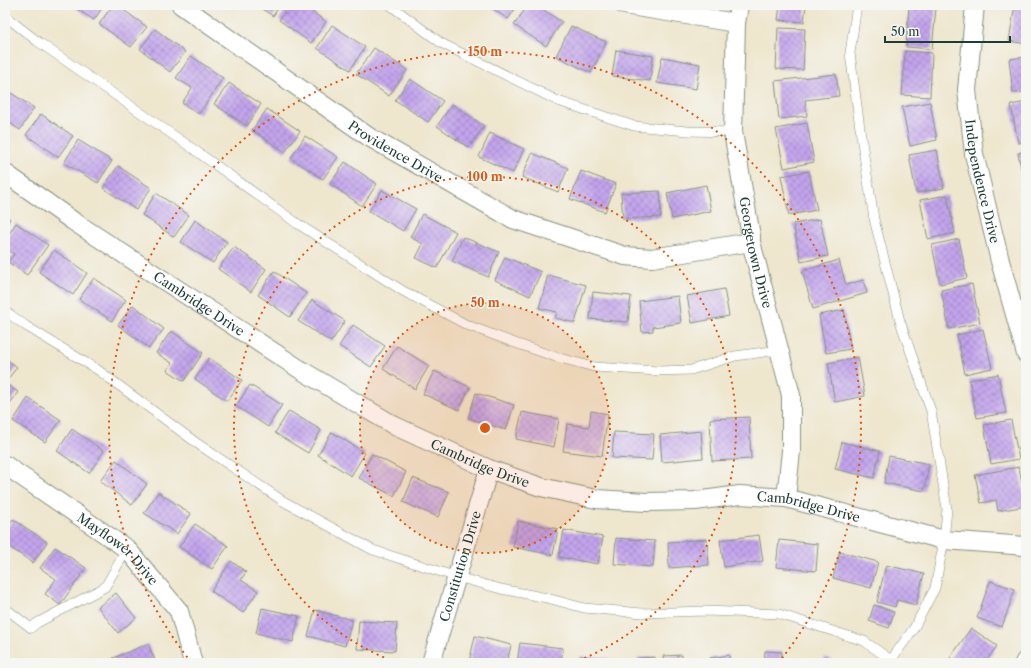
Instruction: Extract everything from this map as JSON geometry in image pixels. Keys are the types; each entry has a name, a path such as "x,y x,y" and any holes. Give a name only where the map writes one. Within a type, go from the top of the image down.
{"street":[{"name":"Providence Drive","path":"181,5 369,137 513,219 625,256 652,258 751,242"},
{"path":"624,5 736,23"},
{"name":"Georgetown Drive","path":"740,5 736,23 733,132 751,242 791,395 791,451 786,498"},
{"name":"Independence Drive","path":"975,5 967,90 974,154 1000,261 1026,354"},
{"name":"Cambridge Drive","path":"5,173 73,221 301,370 395,426 489,469 541,486 596,499 653,502 695,500 740,495 786,498 944,540 1026,546"},
{"name":"Mayflower Drive","path":"5,465 127,549 179,611 193,663"},
{"name":"Constitution Drive","path":"431,663 489,469"}],"lane":[{"path":"390,5 441,43 558,101 634,126 687,131 733,132"},
{"path":"5,311 26,326 98,370 198,444 283,501 373,550 457,577 501,589 547,598 584,608 642,613 706,611 780,614 864,641 890,662 914,628 935,588 944,540 947,509 931,411 900,321 874,219 850,53 857,5"},
{"path":"5,16 37,41 190,146 298,224 403,291 467,325 556,358 594,367 658,371 691,370 735,356 779,350"},
{"path":"5,608 30,628 105,587 127,549"}],"building":[{"path":"71,5 104,5 94,20"},
{"path":"113,5 117,5 147,27 131,47 99,24"},
{"path":"256,5 280,5 273,16"},
{"path":"289,5 303,5 326,22 311,43 279,20"},
{"path":"487,5 518,5 508,19"},
{"path":"528,5 536,5 562,22 546,46 514,25"},
{"path":"780,5 806,5 804,22 778,20"},
{"path":"1015,5 1026,5 1026,44 1009,41"},
{"path":"909,6 936,8 932,49 906,47"},
{"path":"332,25 365,47 350,70 317,48"},
{"path":"571,26 606,42 591,73 556,56"},
{"path":"778,28 805,29 803,70 776,69"},
{"path":"155,29 185,52 170,72 140,49"},
{"path":"374,48 407,70 389,96 356,74"},
{"path":"616,50 653,56 650,81 612,76"},
{"path":"905,51 932,53 930,97 902,95"},
{"path":"191,56 223,78 199,114 182,103 192,88 176,78"},
{"path":"662,57 700,64 696,89 657,83"},
{"path":"1026,57 1026,92 1013,93 1009,59"},
{"path":"836,74 839,96 805,100 807,116 779,119 775,81"},
{"path":"410,79 443,101 428,122 395,100"},
{"path":"229,83 261,104 247,126 214,104"},
{"path":"5,89 34,108 20,130 5,120"},
{"path":"930,102 937,140 910,146 902,107"},
{"path":"1026,102 1026,142 1018,143 1011,105"},
{"path":"452,104 484,126 469,148 437,126"},
{"path":"267,109 300,131 285,152 252,130"},
{"path":"41,114 73,136 58,157 26,135"},
{"path":"807,123 814,162 784,168 776,129"},
{"path":"490,133 524,149 513,173 479,157"},
{"path":"305,136 338,157 323,179 291,158"},
{"path":"78,140 112,161 98,183 64,163"},
{"path":"937,150 944,188 916,193 909,155"},
{"path":"1026,151 1026,188 1025,188 1018,153"},
{"path":"532,153 568,168 558,192 522,177"},
{"path":"345,162 377,184 362,206 330,184"},
{"path":"118,166 151,188 136,210 103,188"},
{"path":"581,171 616,184 605,212 570,199"},
{"path":"809,171 817,210 789,215 781,176"},
{"path":"706,185 711,211 672,219 667,193"},
{"path":"382,190 416,209 403,231 369,211"},
{"path":"660,191 661,217 623,219 621,193"},
{"path":"156,193 189,215 174,237 142,215"},
{"path":"947,195 955,233 928,239 920,200"},
{"path":"422,214 456,232 437,268 416,258 423,244 410,237"},
{"path":"5,215 10,219 5,227"},
{"path":"820,219 828,256 801,262 793,224"},
{"path":"195,220 227,242 213,263 181,242"},
{"path":"16,223 48,245 27,275 8,262 14,254 5,248 5,240"},
{"path":"463,237 499,252 488,277 452,261"},
{"path":"959,239 967,278 940,284 932,245"},
{"path":"234,247 266,269 251,292 218,269"},
{"path":"54,250 87,273 73,295 39,272"},
{"path":"505,257 541,272 530,296 495,280"},
{"path":"839,260 846,285 863,280 867,293 813,309 802,271"},
{"path":"274,271 306,293 290,317 258,295"},
{"path":"548,275 586,285 575,323 555,318 557,312 539,308"},
{"path":"94,278 126,300 112,321 79,299"},
{"path":"972,284 980,323 949,329 941,290"},
{"path":"724,289 729,316 692,323 687,296"},
{"path":"593,292 631,296 628,322 590,319"},
{"path":"678,296 681,323 653,327 653,331 642,332 639,301"},
{"path":"312,300 345,321 331,342 298,321"},
{"path":"133,305 164,329 149,348 118,325"},
{"path":"844,310 851,349 826,353 819,315"},
{"path":"353,325 385,346 371,367 339,346"},
{"path":"983,329 992,368 965,374 957,335"},
{"path":"171,331 203,353 184,381 167,370 172,363 156,353"},
{"path":"397,346 429,366 415,389 383,369"},
{"path":"858,357 865,396 835,402 828,363"},
{"path":"5,358 17,367 5,383"},
{"path":"209,358 242,380 227,401 195,379"},
{"path":"434,371 470,387 459,410 423,394"},
{"path":"998,374 1006,413 977,418 969,380"},
{"path":"5,383 18,392 5,411"},
{"path":"250,385 282,405 268,427 236,406"},
{"path":"476,393 514,405 506,430 468,418"},
{"path":"28,398 61,420 45,442 13,421"},
{"path":"289,411 321,430 308,453 275,433"},
{"path":"591,411 608,414 602,456 563,451 567,424 589,427"},
{"path":"522,412 559,419 554,447 516,439"},
{"path":"749,417 751,459 712,461 710,419"},
{"path":"1011,420 1019,459 991,464 984,425"},
{"path":"72,429 104,451 89,473 57,451"},
{"path":"701,431 703,458 662,462 660,435"},
{"path":"332,432 365,453 351,476 318,455"},
{"path":"614,432 654,434 652,460 612,458"},
{"path":"842,442 880,451 874,478 835,469"},
{"path":"372,454 406,472 394,496 359,478"},
{"path":"889,456 929,464 924,491 884,483"},
{"path":"116,460 147,484 132,505 100,481"},
{"path":"1019,467 1026,506 998,511 996,500 981,503 975,475"},
{"path":"413,478 449,492 438,517 403,502"},
{"path":"158,492 191,514 177,534 144,513"},
{"path":"13,519 47,542 33,563 5,544 5,531"},
{"path":"518,521 558,529 553,555 513,547"},
{"path":"195,524 228,546 212,569 179,547"},
{"path":"564,530 603,537 598,564 559,557"},
{"path":"759,535 763,561 724,567 720,540"},
{"path":"616,538 655,541 653,567 614,564"},
{"path":"707,539 709,565 669,568 668,542"},
{"path":"779,540 818,544 816,571 776,567"},
{"path":"55,547 86,568 60,605 45,594 56,579 40,568"},
{"path":"840,552 878,562 871,588 833,578"},
{"path":"231,561 246,572 241,580 258,591 243,613 211,591"},
{"path":"886,565 924,574 916,605 897,600 895,607 877,602"},
{"path":"990,581 1015,589 1002,627 977,618"},
{"path":"116,593 136,618 118,633 98,607"},
{"path":"874,605 894,612 889,628 869,621"},
{"path":"262,608 299,616 293,642 256,633"},
{"path":"315,610 352,620 345,646 308,636"},
{"path":"359,621 397,623 395,651 357,649"},
{"path":"971,628 997,646 985,663 951,663 948,661"},
{"path":"475,636 511,645 507,663 469,663"},
{"path":"520,643 563,648 561,663 517,663"},
{"path":"148,644 156,663 115,663 113,658"},
{"path":"765,651 782,652 781,663 764,663"},
{"path":"682,655 682,663 664,663 663,656"},
{"path":"729,655 730,663 710,663 710,658"},
{"path":"580,656 610,658 609,663 579,663"},
{"path":"655,657 656,663 638,663 638,658"},
{"path":"824,657 839,663 822,663"}]}
